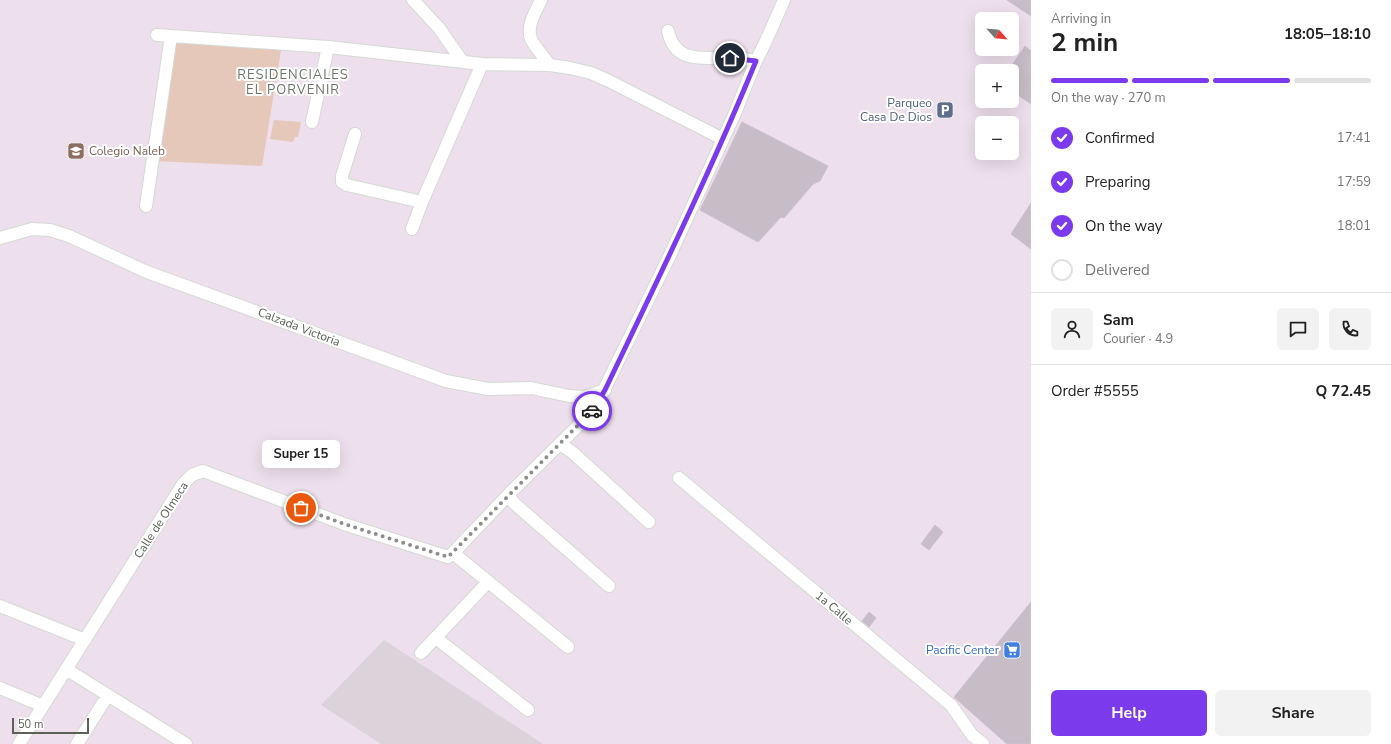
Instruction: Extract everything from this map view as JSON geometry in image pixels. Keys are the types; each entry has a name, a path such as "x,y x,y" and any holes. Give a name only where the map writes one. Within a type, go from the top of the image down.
{"street":[{"path":"413,0 439,28 462,60"},
{"path":"542,0 534,13 530,28 531,40 550,65"},
{"path":"568,647 453,553 512,500 560,444 591,413 605,390 723,139 784,0"},
{"path":"668,31 673,44 680,51 690,57 703,59 730,58 756,61"},
{"path":"157,36 328,47 462,60 482,64 550,65 570,68 591,73 603,78 723,139"},
{"path":"146,206 171,36"},
{"path":"312,122 328,47"},
{"path":"412,229 422,202 482,64"},
{"path":"355,134 342,176 342,182 347,185 422,202"},
{"name":"Calzada Victoria","path":"0,238 32,229 50,230 69,236 147,272 446,382 488,389 531,388 569,396 585,397 605,390"},
{"path":"560,444 572,452 649,522"},
{"name":"Calle de Olmeca","path":"19,744 183,484 192,475 203,471 344,524 448,557 453,553"},
{"name":"1a Calle","path":"679,478 951,705 972,735 983,744"},
{"path":"512,500 609,586"},
{"path":"421,654 488,582"},
{"path":"0,606 85,640"},
{"path":"436,638 528,710"},
{"path":"66,669 186,744"},
{"path":"0,688 43,706"},
{"path":"77,744 108,695"}],"shaded area":[{"path":"171,36 282,44 262,166 155,161"},
{"path":"274,120 301,122 298,137 295,137 293,142 270,139"},
{"path":"384,640 543,744 381,744 321,705"}],"building":[{"path":"1007,0 1031,0 1031,16"},
{"path":"1025,46 1031,51 1031,104 1019,96 1019,64 1013,64"},
{"path":"742,122 828,166 820,181 813,184 784,218 781,217 758,242 700,210"},
{"path":"1031,203 1031,249 1011,234"},
{"path":"935,525 943,532 929,550 921,544"},
{"name":"Pacific Center","path":"1031,602 1031,744 1007,744 954,697"},
{"path":"869,612 876,618 869,627 862,621"}],"way so far":[{"path":"301,508 344,524 448,557 592,411"}],"place":[{"name":"Parqueo Casa De Dios","path":"945,110"},
{"name":"Colegio Naleb","path":"76,151"},
{"name":"Super 15","path":"301,508"},
{"name":"Pacific Center","path":"1012,650"}],"district":[{"name":"RESIDENCIALES EL PORVENIR","path":"293,82"}],"route":[{"path":"592,411 605,390 670,253 735,113 756,61 742,58 730,58"}]}
